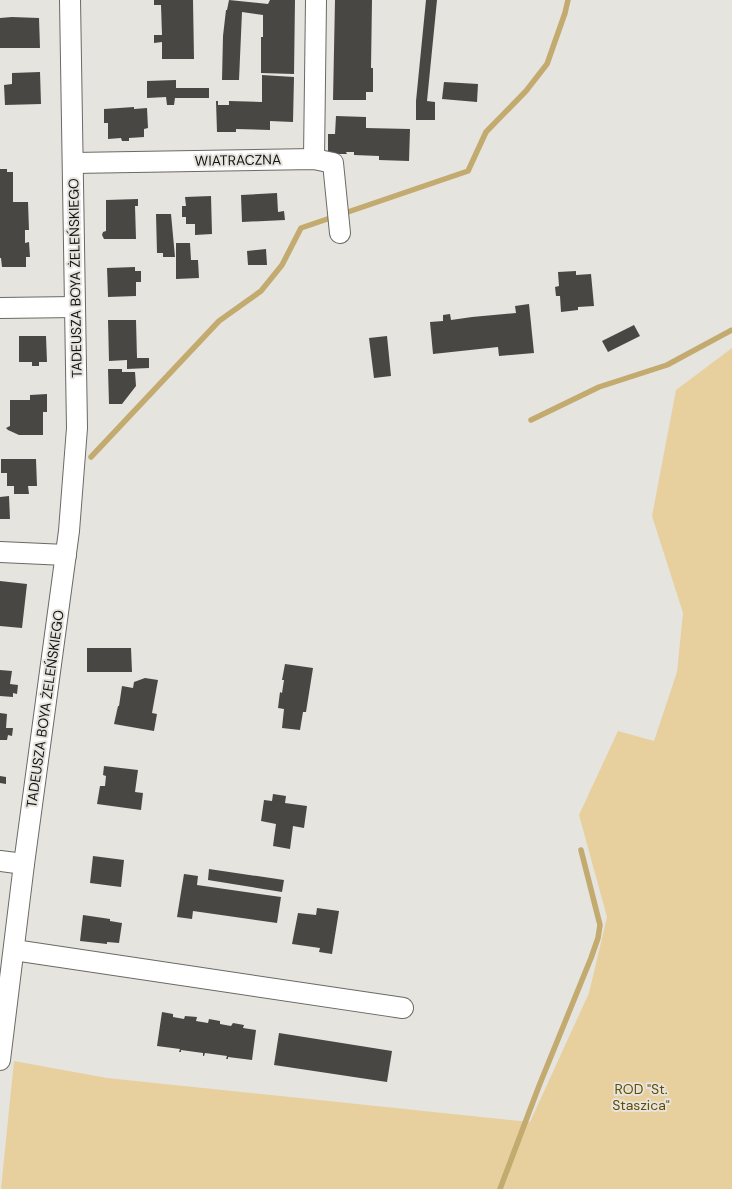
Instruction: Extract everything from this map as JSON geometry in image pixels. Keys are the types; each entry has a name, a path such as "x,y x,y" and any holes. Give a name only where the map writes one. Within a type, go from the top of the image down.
{"street":[{"name":"TADEUSZA BOYA ŻELEŃSKIEGO","path":"0,1060 24,864 70,524 77,428 70,0"},
{"path":"314,159 316,0"},
{"name":"WIATRACZNA","path":"73,163 314,159 333,163 340,233"},
{"path":"0,308 75,307"},
{"path":"0,552 66,555"},
{"path":"0,861 24,864"},
{"path":"14,950 403,1008"}],"green space":[{"name":"ROD \"St. Staszica\"","path":"732,348 732,1189 1,1189 14,1061 107,1078 530,1122 589,993 607,917 579,815 618,731 654,741 677,672 683,613 652,516 676,390"}],"building":[{"path":"154,0 193,0 194,59 162,59 162,42 154,43 154,35 162,35 161,5 154,5"},
{"path":"229,0 268,4 270,0 295,0 294,74 261,73 261,37 263,37 263,15 242,12 239,80 222,80 223,36 226,10"},
{"path":"335,0 372,0 371,68 373,68 373,92 366,92 366,100 333,100"},
{"path":"426,0 437,0 427,101 435,102 435,120 416,120 416,101"},
{"path":"0,18 39,18 40,48 0,48"},
{"path":"40,72 41,104 5,105 4,85 12,84 12,73"},
{"path":"262,75 294,77 293,122 270,121 270,130 236,129 236,132 217,132 216,101 218,101 218,105 229,105 229,101 262,102"},
{"path":"176,80 176,88 209,88 209,98 175,98 174,105 167,105 166,97 147,98 147,81"},
{"path":"444,82 478,84 477,102 442,99"},
{"path":"134,107 134,109 147,108 148,128 144,129 144,137 129,138 129,141 122,141 121,138 108,139 108,123 104,123 104,109"},
{"path":"336,116 366,117 366,128 410,129 409,161 379,160 379,156 354,155 354,152 346,152 347,154 328,154 328,134 335,134"},
{"path":"0,169 7,169 7,172 13,172 13,202 28,202 29,230 25,230 25,243 29,242 30,257 26,257 26,267 2,267 0,258"},
{"path":"277,193 278,212 284,211 285,220 242,222 241,195"},
{"path":"211,196 212,234 195,235 195,224 186,224 186,217 182,217 182,206 186,206 185,197"},
{"path":"138,199 138,206 135,206 136,239 104,239 102,235 103,232 106,231 106,200"},
{"path":"156,214 171,214 175,257 163,257 163,253 157,253"},
{"path":"176,243 190,243 191,260 198,260 199,278 176,279"},
{"path":"266,249 267,265 248,265 247,251"},
{"path":"135,267 135,271 141,271 141,282 136,282 136,296 108,297 107,268"},
{"path":"576,271 576,275 591,274 594,306 578,307 578,310 561,312 560,296 556,296 555,287 559,286 558,272"},
{"path":"529,304 534,353 499,356 498,347 433,354 430,322 443,321 443,315 450,314 451,320 516,313 515,306"},
{"path":"108,320 136,320 137,358 149,358 149,368 127,369 127,360 109,361"},
{"path":"634,325 640,336 608,352 602,341"},
{"path":"19,336 46,336 47,362 39,362 39,366 32,366 32,362 19,362"},
{"path":"387,336 391,376 374,378 369,338"},
{"path":"108,369 122,369 122,372 135,372 136,386 122,404 109,404"},
{"path":"47,394 47,412 43,412 43,435 19,435 6,428 10,426 10,400 30,400 30,395"},
{"path":"1,459 36,459 37,486 28,486 29,494 14,494 14,486 7,486 7,473 1,473"},
{"path":"9,496 10,519 0,519 0,497"},
{"path":"0,581 27,584 22,628 0,626"},
{"path":"87,648 131,648 132,672 87,672"},
{"path":"285,664 313,668 306,712 303,712 300,730 282,728 284,709 278,708 280,692 282,693 284,680 282,680"},
{"path":"0,670 12,671 10,684 18,685 17,694 13,693 13,697 0,696"},
{"path":"145,678 158,680 152,713 157,714 154,731 114,724 122,686 133,688 134,682"},
{"path":"0,713 7,714 6,728 13,728 12,736 8,735 7,740 0,740"},
{"path":"104,766 138,770 135,792 143,793 141,810 97,804 100,786 105,786 106,776 103,775"},
{"path":"0,776 6,777 6,784 0,783"},
{"path":"273,794 286,796 285,803 307,806 304,828 293,826 290,849 273,846 276,824 261,821 264,800 272,801"},
{"path":"93,856 124,860 121,887 90,883"},
{"path":"209,869 284,880 282,892 208,880"},
{"path":"184,874 198,876 197,885 281,897 277,923 193,911 192,919 177,917"},
{"path":"317,908 339,911 332,954 319,952 320,948 292,944 298,913 316,915"},
{"path":"83,915 110,919 110,921 122,923 119,943 107,942 107,944 80,941"},
{"path":"162,1012 173,1014 173,1017 184,1019 185,1016 197,1017 196,1021 208,1023 209,1019 220,1021 220,1024 231,1026 233,1023 244,1025 243,1028 256,1030 252,1060 228,1057 228,1059 226,1059 227,1056 205,1053 203,1056 203,1053 181,1050 181,1052 179,1052 180,1049 157,1046"},
{"path":"279,1033 392,1051 387,1082 274,1065"}],"waterway":[{"path":"91,457 219,321 261,291 282,265 301,228 468,171 486,132 526,91 547,64 565,13 568,0"},
{"path":"531,420 599,387 667,365 732,330"},
{"path":"500,1189 598,938 600,925 581,850"}]}
